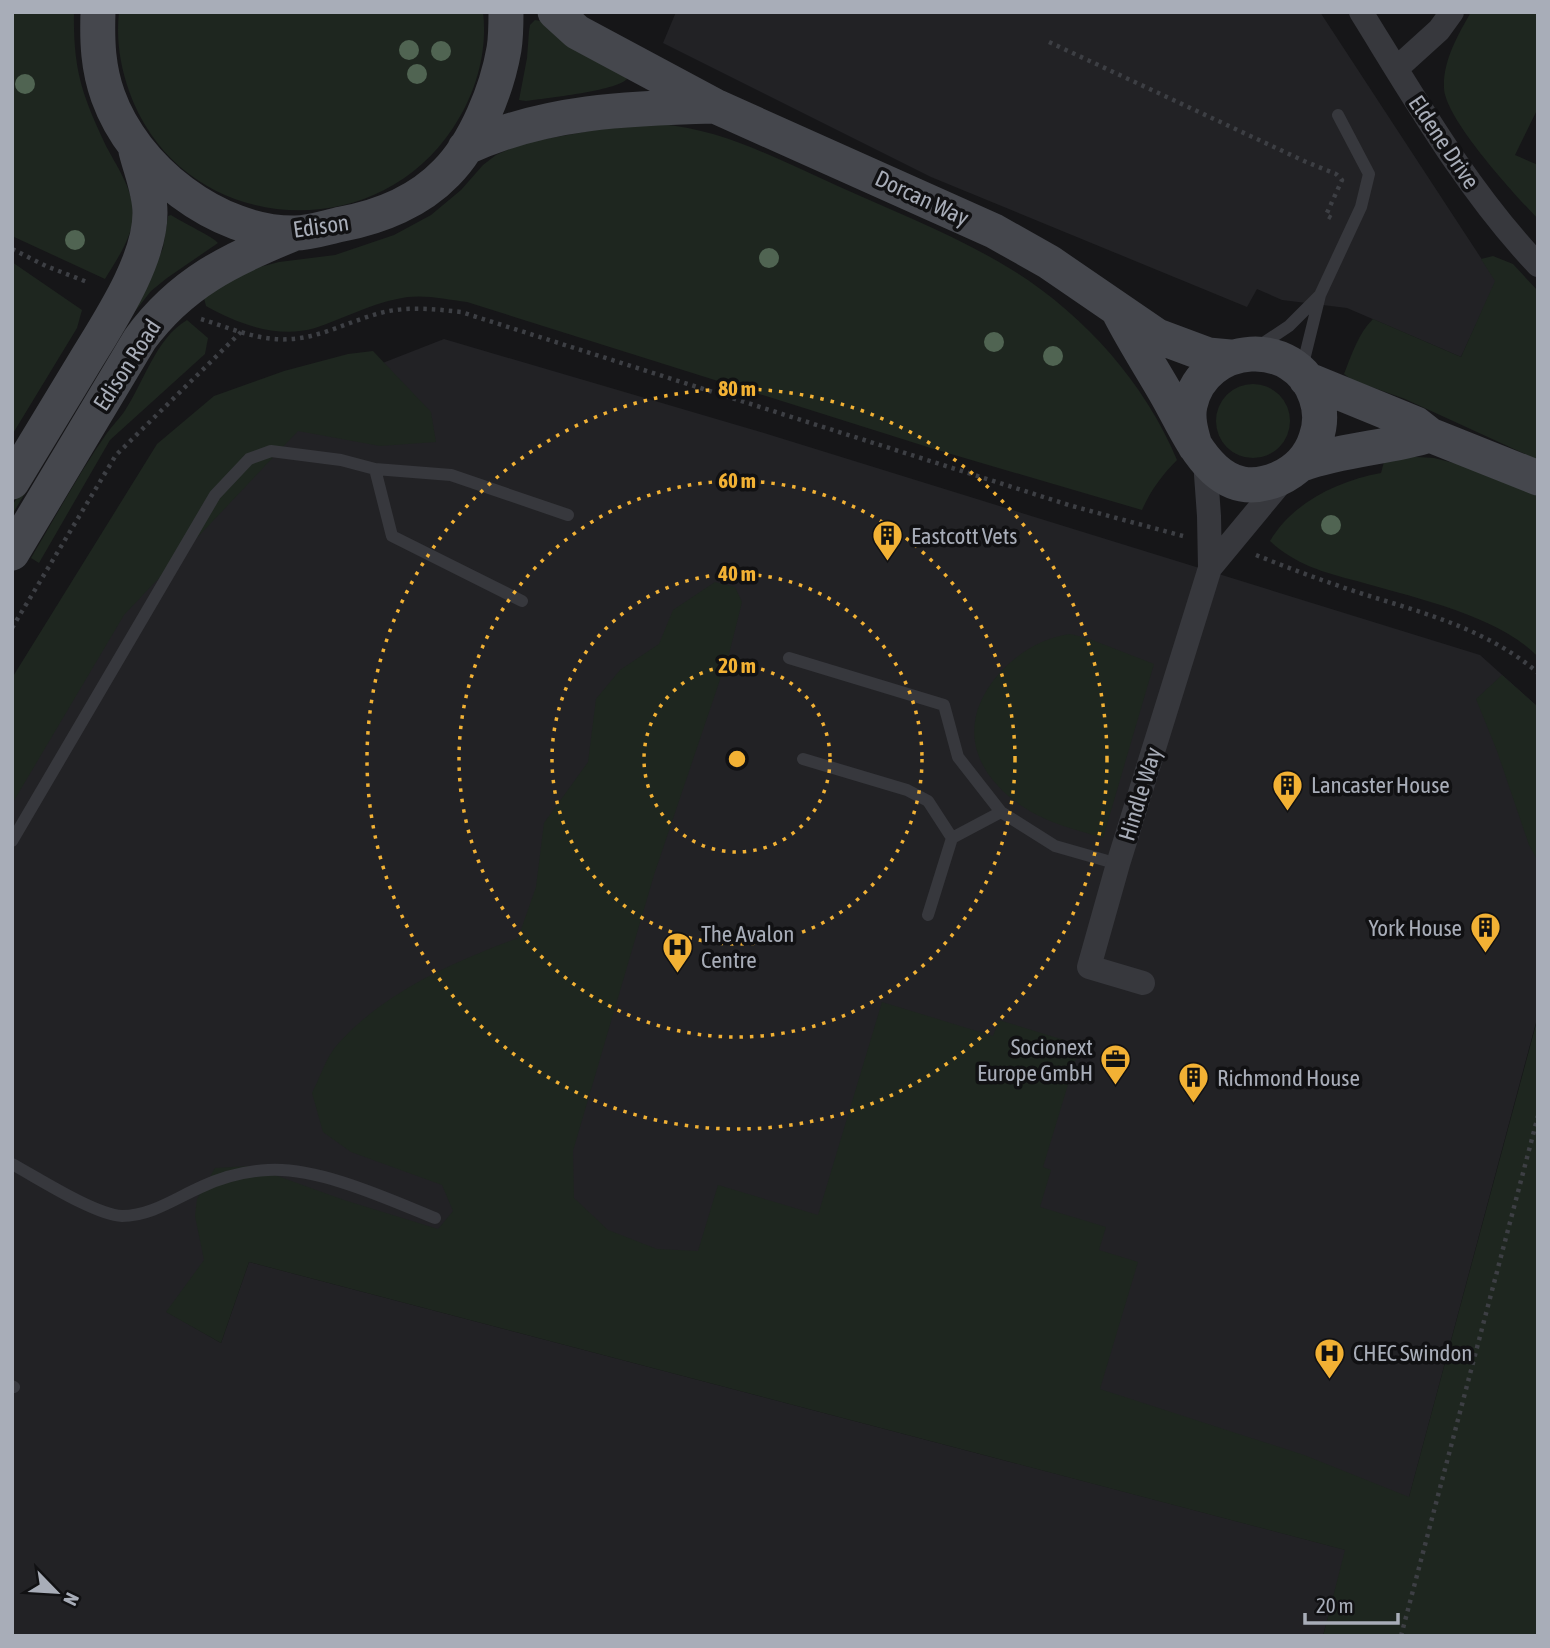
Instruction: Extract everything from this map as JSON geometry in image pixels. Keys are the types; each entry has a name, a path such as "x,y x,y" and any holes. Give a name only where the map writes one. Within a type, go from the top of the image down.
{"main road":[{"name":"Edison","path":"98,12 97,45 101,73 109,99 133,143 159,175 177,190 227,218 259,229 296,233 375,216 408,202 447,173 485,112 504,49 506,12"},
{"name":"Dorcan Way","path":"555,12 585,36 715,106 994,231 1049,262 1157,336 1208,355 1264,353 1285,360 1304,375 1416,424 1430,435 1538,478"},
{"name":"Dorcan Way","path":"465,148 496,134 589,113 715,106"},
{"name":"Edison Road","path":"12,482 120,303 140,257 150,213 133,143"},
{"name":"Edison Road","path":"12,553 140,339 156,317 207,274 244,254 296,233"},
{"name":"Dorcan Way","path":"1117,310 1200,454 1218,473 1234,481 1252,484 1270,482 1331,454 1389,446 1430,435"},
{"path":"1200,454 1189,426 1190,404 1198,385 1212,368 1236,356"},
{"path":"1295,469 1314,447 1320,428 1320,407 1313,388 1304,375"}],"street":[{"name":"Eldene Drive","path":"1361,12 1455,161 1511,237 1538,265"},
{"path":"1396,69 1439,30 1452,12"},
{"name":"Hindle Way","path":"1143,983 1089,967 1118,864 1218,545 1200,454"},
{"path":"1218,545 1295,469"}],"lane":[{"path":"1304,375 1320,295 1365,195 1368,174 1338,115"},
{"path":"1236,356 1269,341 1289,326 1320,295"},
{"path":"12,841 215,495 249,459 271,451 341,460 375,469 451,474 568,515"},
{"path":"375,469 392,536 522,601"},
{"path":"789,657 944,705 958,757 1001,812 1055,846 1118,864"},
{"path":"803,759 906,790 928,801 952,838"},
{"path":"928,915 952,838 1001,812"},
{"path":"12,1164 80,1201 121,1216 164,1206 220,1179 248,1172 289,1170 354,1186 435,1218"}],"path":[{"path":"1049,42 1336,174 1342,180 1326,215 1351,227"},
{"path":"12,249 87,282"},
{"path":"201,318 241,332 288,340 309,337 381,313 405,309 461,312 1072,506 1252,553 1314,578 1428,614 1502,645 1538,673"},
{"path":"12,628 116,455 241,332"},
{"path":"1401,1636 1538,1116"}],"shaded area":[{"path":"12,12 74,12 77,66 85,96 106,146 127,185 133,210 128,237 105,279 12,236"},
{"path":"119,12 483,12 484,43 468,102 453,128 418,168 375,194 328,208 279,209 232,198 189,174 154,138 126,81 118,42"},
{"path":"676,12 1320,12 1496,281 1461,357 1347,308 1282,300 1257,289 1247,307 931,177 663,43"},
{"path":"1471,12 1538,12 1538,108 1515,155 1538,165 1538,219 1468,137 1447,102 1444,88 1446,68 1452,48"},
{"path":"535,20 541,21 627,79 595,90 519,100 530,25"},
{"path":"661,124 708,133 775,157 961,241 999,262 1055,300 1080,322 1126,373 1163,430 1177,460 1157,483 1142,510 934,449 467,302 432,297 405,297 315,328 287,332 245,324 206,306 204,298 210,292 256,268 279,262 335,255 394,235 431,215 496,155 523,143 617,126"},
{"path":"171,215 218,243 151,291 129,319 12,515 12,506 151,276 163,248 168,216"},
{"path":"1493,256 1513,264 1538,291 1538,460 1405,399 1352,380 1344,374 1359,338 1373,319 1461,357 1495,281 1481,259"},
{"path":"12,262 82,310 77,328 12,435"},
{"path":"187,320 208,338 205,354 110,440 39,563 31,558 87,463 124,412 159,349 176,328"},
{"path":"444,339 764,433 1480,655 1538,707 1538,1015 1400,1531 241,1212 167,1312 221,1343 249,1262 1346,1550 1323,1636 12,1636 12,728 229,423"},
{"path":"373,351 431,412 436,442 380,446 298,431 124,615 12,804 12,678 157,444 214,396 284,371 348,354"},
{"path":"1253,384 1274,390 1284,400 1290,421 1284,442 1274,452 1253,458 1232,452 1222,442 1216,421 1222,400 1232,390"},
{"path":"1385,458 1434,458 1458,464 1538,496 1538,657 1521,642 1478,619 1428,601 1322,571 1289,556 1270,541 1291,515 1304,504 1333,488 1381,473"},
{"path":"715,582 735,587 742,602 730,650 654,875 573,1151 574,1198 608,1230 657,1249 698,1251 718,1185 818,1215 882,1002 993,1036 999,1020 1080,1045 1043,1167 1051,1170 1040,1207 1106,1227 1099,1250 1138,1262 1100,1389 1304,1455 1409,1497 1538,1017 1538,1636 1323,1636 1345,1550 249,1262 221,1343 166,1312 204,1260 195,1216 197,1199 215,1168 250,1166 344,1200 438,1229 453,1211 442,1185 351,1152 323,1132 312,1093 333,1050 376,1009 445,968 518,938 536,887 544,823 588,762 596,699 620,670 659,644 673,610"},
{"path":"1070,634 1154,664 1103,838 1053,822 1017,803 987,772 978,755 974,736 976,717 983,697 1004,668 1039,643"},
{"path":"1502,675 1538,707 1538,861 1529,845 1476,699"}],"place":[{"name":"Eastcott Vets","path":"888,563"},
{"name":"Lancaster House","path":"1288,812"},
{"name":"York House","path":"1485,955"},
{"name":"The Avalon Centre","path":"678,974"},
{"name":"Socionext Europe GmbH","path":"1116,1087"},
{"name":"Richmond House","path":"1194,1105"},
{"name":"CHEC Swindon","path":"1330,1380"}]}
